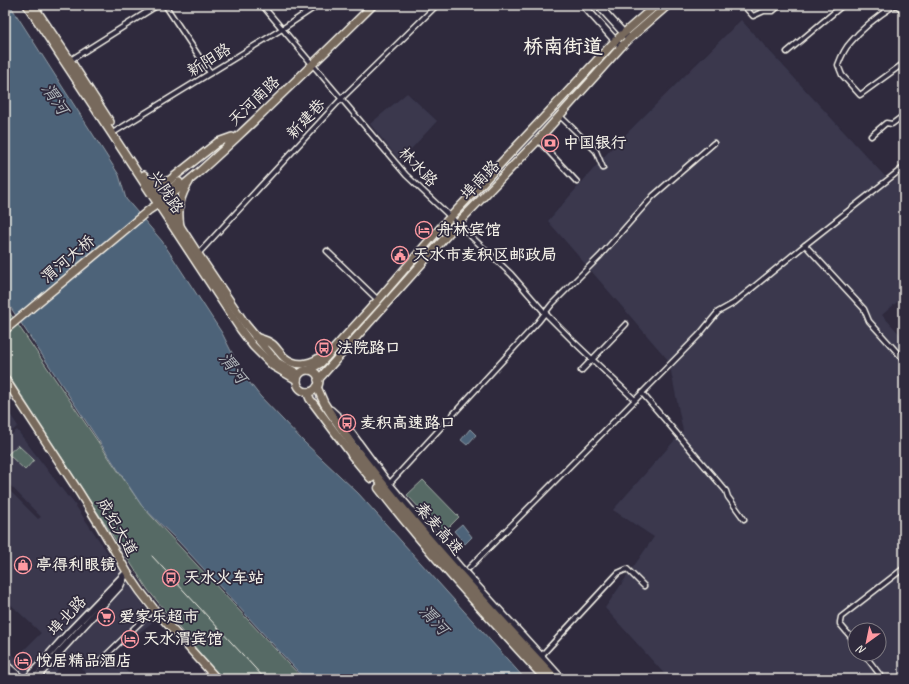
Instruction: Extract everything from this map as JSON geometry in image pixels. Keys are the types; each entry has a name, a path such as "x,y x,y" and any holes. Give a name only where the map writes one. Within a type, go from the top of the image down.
{"highway":[{"name":"秦麦高速","path":"355,454 403,518 507,637 546,679"},
{"name":"秦麦高速","path":"355,454 476,593 555,679"}],"main road":[{"name":"兴陇路","path":"27,5 68,62"},
{"name":"兴陇路","path":"33,5 113,133 159,201 252,346 273,366 298,377"},
{"name":"天河南路","path":"159,201 205,162 312,63 367,5"},
{"name":"天河南路","path":"147,208 192,177 235,139 372,5"},
{"path":"583,5 620,48"},
{"path":"598,5 629,39"},
{"name":"埠南路","path":"309,370 321,363 451,217 615,41 656,5"},
{"name":"埠南路","path":"318,383 333,363 458,223 538,140 620,48 668,5"},
{"name":"兴陇路","path":"113,133 146,178 159,201 169,209 246,325 277,362 298,377"},
{"path":"146,178 156,183 162,183 170,180 218,142 232,137"},
{"path":"180,226 178,213 180,199 184,189 192,177"},
{"name":"渭河大桥","path":"5,324 147,208"},
{"name":"渭河大桥","path":"5,330 147,208"},
{"path":"255,336 272,344 284,357 297,364 318,359 335,342 346,335"},
{"path":"326,357 328,361 333,363"},
{"path":"309,370 315,373 318,383 311,392 307,392 298,387 298,377 303,371 309,370"},
{"name":"成纪大道","path":"5,378 79,492 127,572 154,609 217,679"},
{"name":"秦麦高速","path":"318,383 324,403 355,454"},
{"path":"5,393 13,390"},
{"name":"秦麦高速","path":"307,392 310,399 355,454"},
{"path":"324,403 342,420 389,484 459,566 562,679"},
{"path":"35,679 120,586 127,572"},
{"name":"埠北路","path":"27,679 70,631 127,572"},
{"path":"5,664 22,679"},
{"path":"5,670 15,679"}],"street":[{"path":"68,62 158,5"},
{"path":"165,5 210,73"},
{"name":"林水路","path":"262,5 406,175 512,274 545,313 635,400"},
{"name":"新阳路","path":"113,133 282,29 318,5"},
{"name":"新建巷","path":"198,254 341,99 437,5"},
{"path":"743,5 753,16 764,10 773,11 780,5"},
{"path":"764,10 766,5"},
{"path":"787,52 843,5"},
{"path":"904,11 894,6 861,30 849,44 838,65 842,75 860,95 904,63"},
{"path":"871,136 886,123 892,124 904,115"},
{"path":"560,116 596,150 603,168"},
{"path":"538,140 577,182"},
{"path":"389,484 538,322 552,304 600,256 653,196 714,143"},
{"path":"469,568 699,335 718,312 734,303 904,166"},
{"path":"805,245 864,309 869,321 904,360"},
{"path":"327,251 378,300"},
{"path":"581,371 626,324"},
{"path":"642,393 726,491 728,497 744,519"},
{"path":"847,632 840,624 841,617 904,568"},
{"path":"541,656 618,573 628,569 644,586"},
{"path":"100,661 154,609"},
{"path":"870,662 883,679"}],"shaded area":[{"path":"741,20 891,183 904,173 904,296 882,315 904,339 904,679 669,679 605,608 654,537 613,510 683,431 669,361 548,221 610,150"},
{"path":"407,93 437,121 400,161 370,124"},
{"path":"5,407 18,426 5,437"},
{"path":"17,430 68,497 69,496 154,621 111,655 134,679 92,679 70,657 48,679 17,679 5,667 5,647 16,658 41,633 5,599 5,486 38,519 41,517 5,480 5,439"}],"green space":[{"path":"5,306 142,506 303,679 221,679 148,590 5,370"},
{"path":"18,445 34,460 25,470 8,454"},
{"path":"423,480 459,517 443,533 407,495"}],"water":[{"name":"渭河","path":"5,5 10,5 119,175 126,199 162,241 222,333 242,373 260,396 304,442 358,493 525,679 305,679 178,541 142,506 5,299"},
{"path":"470,429 476,435 467,445 461,440"},
{"path":"462,524 472,537 465,544 454,531"}],"tram line":[{"path":"152,556 265,679"}],"place":[{"name":"中国银行","path":"550,143"},
{"name":"舟林宾馆","path":"424,230"},
{"name":"天水市麦积区邮政局","path":"400,255"},
{"name":"法院路口","path":"324,348"},
{"name":"麦积高速路口","path":"347,423"},
{"name":"亭得利眼镜","path":"23,565"},
{"name":"天水火车站","path":"171,578"},
{"name":"爱家乐超市","path":"106,617"},
{"name":"天水渭宾馆","path":"130,639"},
{"name":"悦居精品酒店","path":"23,661"}],"district":[{"name":"桥南街道","path":"563,46"}]}
